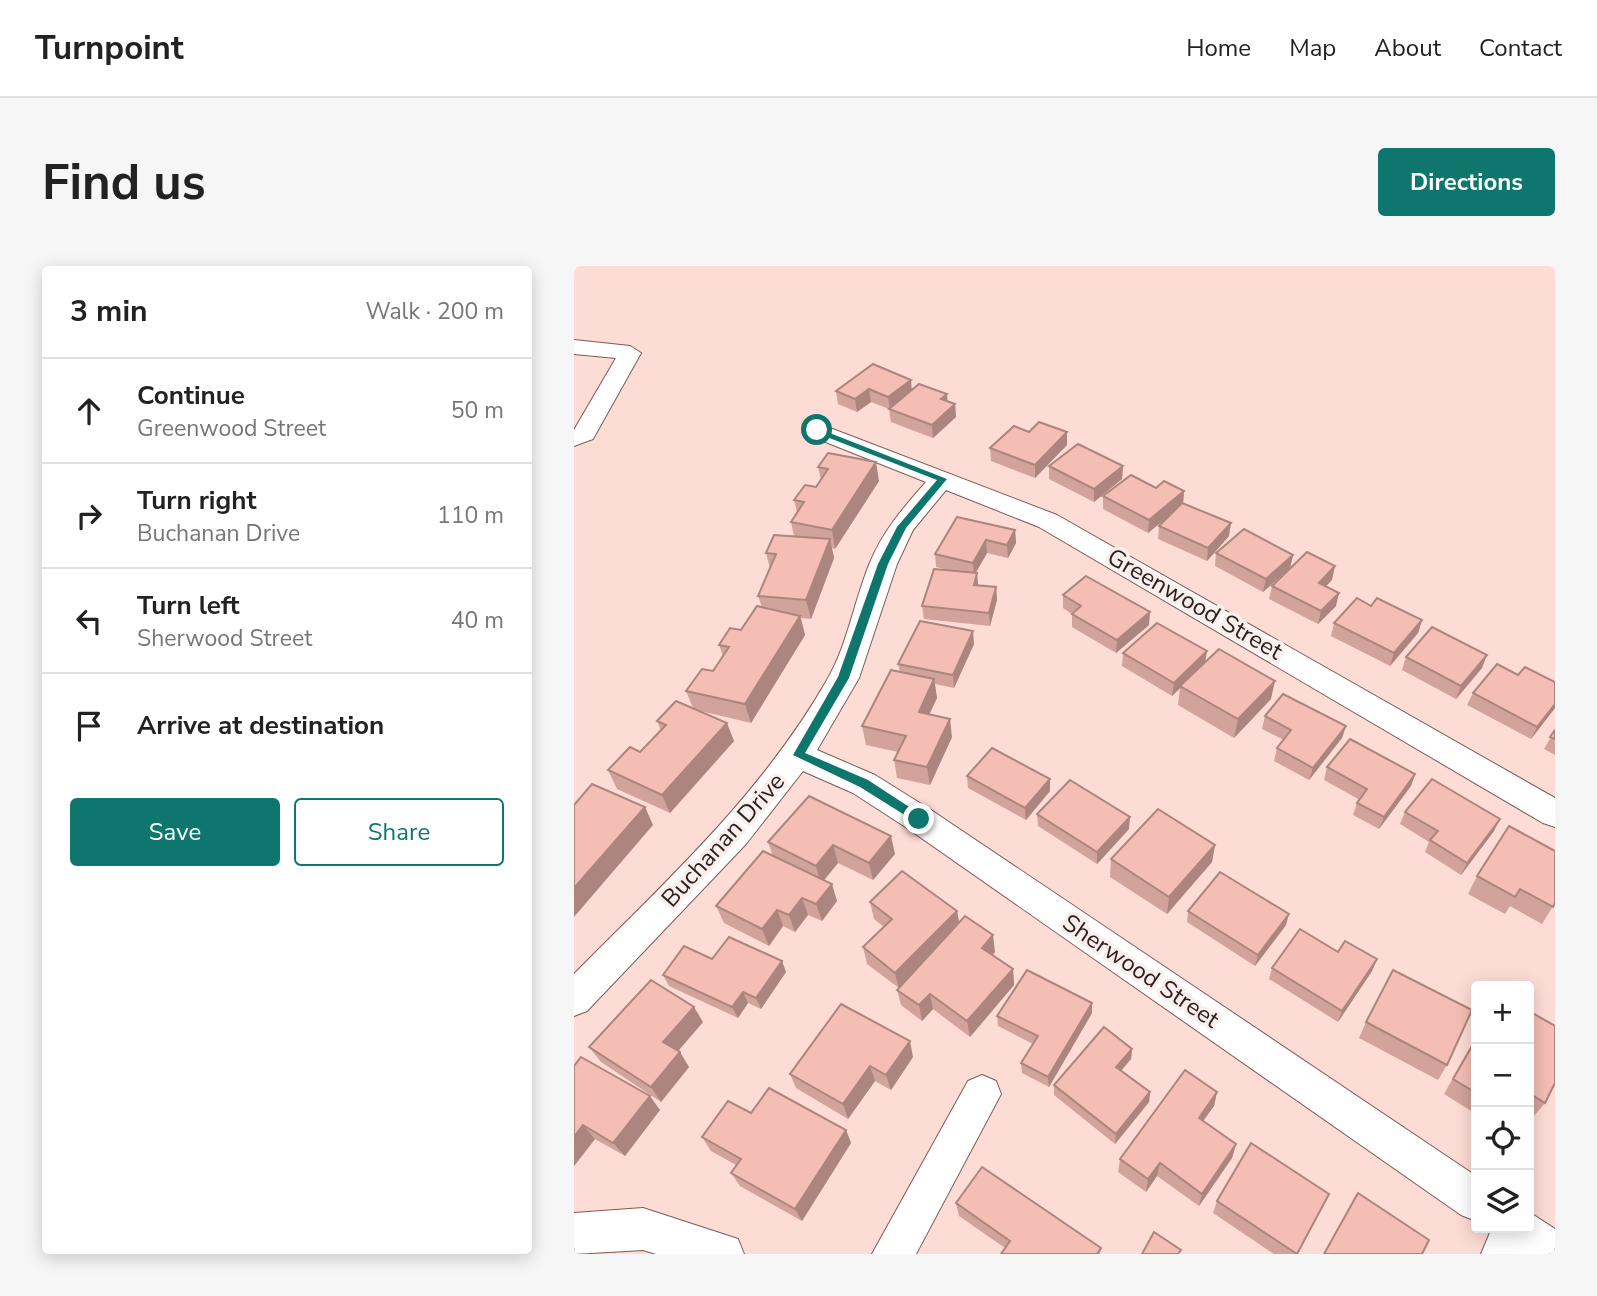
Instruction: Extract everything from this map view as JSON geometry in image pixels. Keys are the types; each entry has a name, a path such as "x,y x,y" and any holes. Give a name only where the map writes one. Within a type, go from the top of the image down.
{"street":[{"path":"574,347 630,353 584,434 574,439"},
{"name":"Greenwood Street","path":"817,430 1048,521 1555,814"},
{"name":"Buchanan Drive","path":"574,999 734,834 798,755 844,678 883,564 901,527 942,479"},
{"name":"Sherwood Street","path":"798,755 864,784 919,819 1471,1197"},
{"path":"893,1254 982,1094"},
{"path":"574,1234 643,1229 723,1254"},
{"path":"1502,1254 1512,1233"},
{"path":"1523,1233 1555,1254"}],"building":[{"path":"873,364 911,380 888,397 869,389 855,399 836,391"},
{"path":"919,384 947,394 941,399 955,404 932,425 889,409"},
{"path":"1039,422 1067,432 1035,465 990,448 1014,426 1029,432"},
{"path":"1078,444 1123,466 1094,489 1049,466"},
{"path":"828,453 876,462 832,530 791,522 804,502 794,500 805,485 816,487 828,469 818,467"},
{"path":"1131,475 1156,488 1164,481 1184,491 1149,520 1103,496"},
{"path":"1182,503 1231,523 1208,548 1159,526"},
{"path":"957,517 1015,530 1007,545 986,540 973,563 935,554"},
{"path":"1244,529 1293,555 1266,579 1216,553"},
{"path":"774,535 830,539 806,600 758,596 776,554 766,553"},
{"path":"1307,552 1335,566 1319,583 1339,593 1321,611 1272,586"},
{"path":"934,569 977,573 974,585 996,587 989,613 922,606"},
{"path":"1086,576 1150,612 1117,640 1072,614 1081,606 1063,595"},
{"path":"1357,598 1371,606 1377,598 1422,620 1394,653 1334,623"},
{"path":"757,606 800,616 745,704 686,691 702,669 713,671 729,647 719,645 730,628 741,630"},
{"path":"920,621 973,631 953,675 898,664"},
{"path":"1157,623 1207,651 1174,683 1123,653"},
{"path":"1432,627 1487,655 1461,686 1406,657"},
{"path":"1219,649 1275,681 1238,719 1180,686"},
{"path":"1497,664 1518,675 1525,667 1555,682 1555,704 1537,727 1473,693"},
{"path":"891,670 934,679 919,712 950,719 927,767 894,760 906,736 862,726"},
{"path":"1283,694 1346,726 1313,768 1277,748 1291,730 1265,716"},
{"path":"676,701 727,723 662,795 608,770 630,747 640,752 666,725 657,721"},
{"path":"1350,739 1415,774 1384,817 1357,803 1367,789 1327,767"},
{"path":"992,748 1050,779 1025,808 967,776"},
{"path":"1432,779 1500,819 1467,863 1430,840 1438,831 1405,812"},
{"path":"1070,780 1130,817 1097,852 1037,814"},
{"path":"592,784 645,807 574,888 574,805"},
{"path":"809,796 891,836 869,863 833,845 816,866 768,842"},
{"path":"1158,809 1215,845 1169,897 1111,859"},
{"path":"1509,826 1555,851 1553,907 1520,889 1515,897 1477,876"},
{"path":"763,851 832,884 816,904 802,898 789,915 777,910 762,929 716,906"},
{"path":"902,871 957,911 895,973 863,947 892,919 870,902"},
{"path":"1220,872 1289,914 1258,955 1188,911"},
{"path":"965,916 993,935 982,948 1013,969 967,1021 930,994 919,1005 897,990"},
{"path":"1300,929 1338,952 1345,941 1377,959 1342,1011 1272,968"},
{"path":"729,937 782,961 756,998 743,992 732,1007 663,975 684,946 712,959"},
{"path":"1027,970 1092,1003 1048,1077 1021,1063 1038,1036 997,1016"},
{"path":"1393,970 1471,1009 1447,1065 1366,1022"},
{"path":"651,980 694,1007 663,1042 680,1052 651,1087 589,1047"},
{"path":"841,1004 910,1041 886,1075 870,1066 843,1104 790,1074"},
{"path":"1534,1014 1555,1026 1555,1083 1545,1103 1534,1096"},
{"path":"1104,1027 1132,1049 1116,1067 1150,1092 1116,1134 1054,1085"},
{"path":"1471,1048 1471,1090 1453,1079"},
{"path":"581,1057 650,1096 613,1143 583,1125 574,1137 574,1066"},
{"path":"1185,1070 1217,1092 1199,1118 1236,1144 1202,1194 1160,1163 1148,1179 1120,1159"},
{"path":"769,1088 846,1130 795,1209 731,1173 741,1159 702,1137 728,1101 751,1113"},
{"path":"1251,1143 1329,1194 1297,1254 1217,1201"},
{"path":"982,1167 1101,1248 1097,1254 1001,1254 1010,1241 956,1203"},
{"path":"1358,1193 1429,1240 1422,1254 1324,1254"},
{"path":"1154,1232 1181,1250 1178,1254 1142,1254"}],"route":[{"path":"817,430 942,479 901,527 883,564 844,678 798,755 864,784 919,819"}]}
